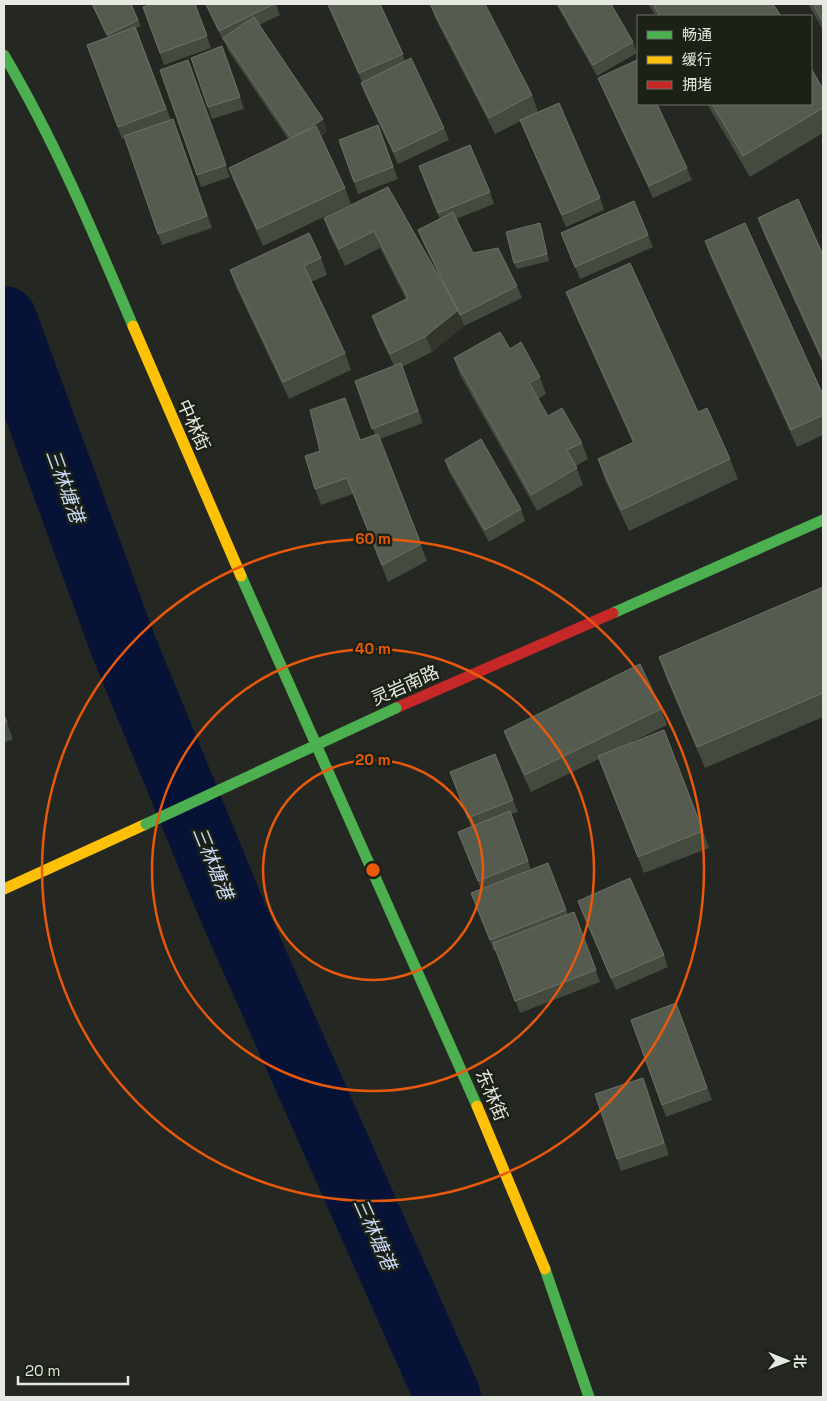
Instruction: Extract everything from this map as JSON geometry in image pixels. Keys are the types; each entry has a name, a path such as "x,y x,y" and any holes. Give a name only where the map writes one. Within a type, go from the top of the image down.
{"street":[{"name":"中林街","path":"4,55 30,99 88,219 209,503 347,812"},
{"name":"灵岩南路","path":"4,889 396,708 823,520"},
{"name":"东林街","path":"347,812 468,1084 537,1248 589,1397"}],"building":[{"path":"92,4 131,4 138,20 107,35"},
{"path":"152,4 195,4 207,36 160,53 143,7"},
{"path":"206,4 274,4 219,31"},
{"path":"328,4 380,4 403,54 359,73"},
{"path":"430,4 485,4 532,95 489,118"},
{"path":"558,4 611,4 633,42 593,65"},
{"path":"653,4 773,4 780,15 659,15"},
{"path":"813,4 823,4 823,22"},
{"path":"254,17 323,119 291,138 223,38"},
{"path":"135,27 166,109 118,127 87,45"},
{"path":"222,46 240,97 208,107 191,58"},
{"path":"411,58 444,128 394,152 361,83"},
{"path":"188,60 226,165 197,175 160,70"},
{"path":"637,60 637,105 657,105 687,168 649,186 598,78"},
{"path":"812,70 823,89 823,108 743,156 713,105 812,105"},
{"path":"559,103 600,198 562,215 520,120"},
{"path":"173,119 207,216 158,234 124,136"},
{"path":"378,125 393,167 354,182 339,140"},
{"path":"316,126 345,188 257,229 229,168"},
{"path":"470,145 490,192 438,213 419,166"},
{"path":"388,187 458,310 426,336 390,354 372,316 408,298 374,231 339,249 324,218"},
{"path":"798,199 823,255 823,360 758,218"},
{"path":"634,201 648,235 575,267 561,233"},
{"path":"453,212 473,253 498,248 517,286 460,315 418,230"},
{"path":"540,223 547,254 514,263 506,232"},
{"path":"745,223 823,395 823,415 791,430 705,241"},
{"path":"309,233 321,258 304,266 345,353 283,382 230,270"},
{"path":"630,263 698,412 707,408 730,459 621,510 598,459 634,442 566,292"},
{"path":"500,332 510,349 521,342 540,377 529,383 548,416 562,408 582,443 567,450 577,468 531,495 454,358"},
{"path":"401,363 418,411 372,429 355,381"},
{"path":"345,398 360,440 378,434 421,544 382,565 347,478 315,489 305,456 320,451 310,410"},
{"path":"481,439 521,509 485,530 445,460"},
{"path":"823,587 823,693 697,747 659,657"},
{"path":"640,664 661,709 525,775 504,731"},
{"path":"664,730 703,831 638,857 598,756"},
{"path":"495,754 513,800 468,818 450,772"},
{"path":"510,811 528,861 478,881 458,832"},
{"path":"548,863 566,910 490,940 471,893"},
{"path":"630,878 664,955 611,978 578,901"},
{"path":"574,912 596,970 515,1001 493,943"},
{"path":"676,1003 707,1088 662,1105 631,1020"},
{"path":"643,1078 664,1143 617,1159 595,1094"}],"waterway":[{"name":"三林塘港","path":"4,319 123,645 231,908 448,1397"}],"traffic: fast":[{"path":"4,55 57,154 133,326"},
{"path":"613,613 823,520"},
{"path":"241,576 477,1106"},
{"path":"146,824 396,708"},
{"path":"545,1269 589,1397"}],"traffic: slow":[{"path":"133,326 241,576"},
{"path":"4,889 146,824"},
{"path":"477,1106 545,1269"}],"traffic: jam":[{"path":"396,708 613,613"}]}
